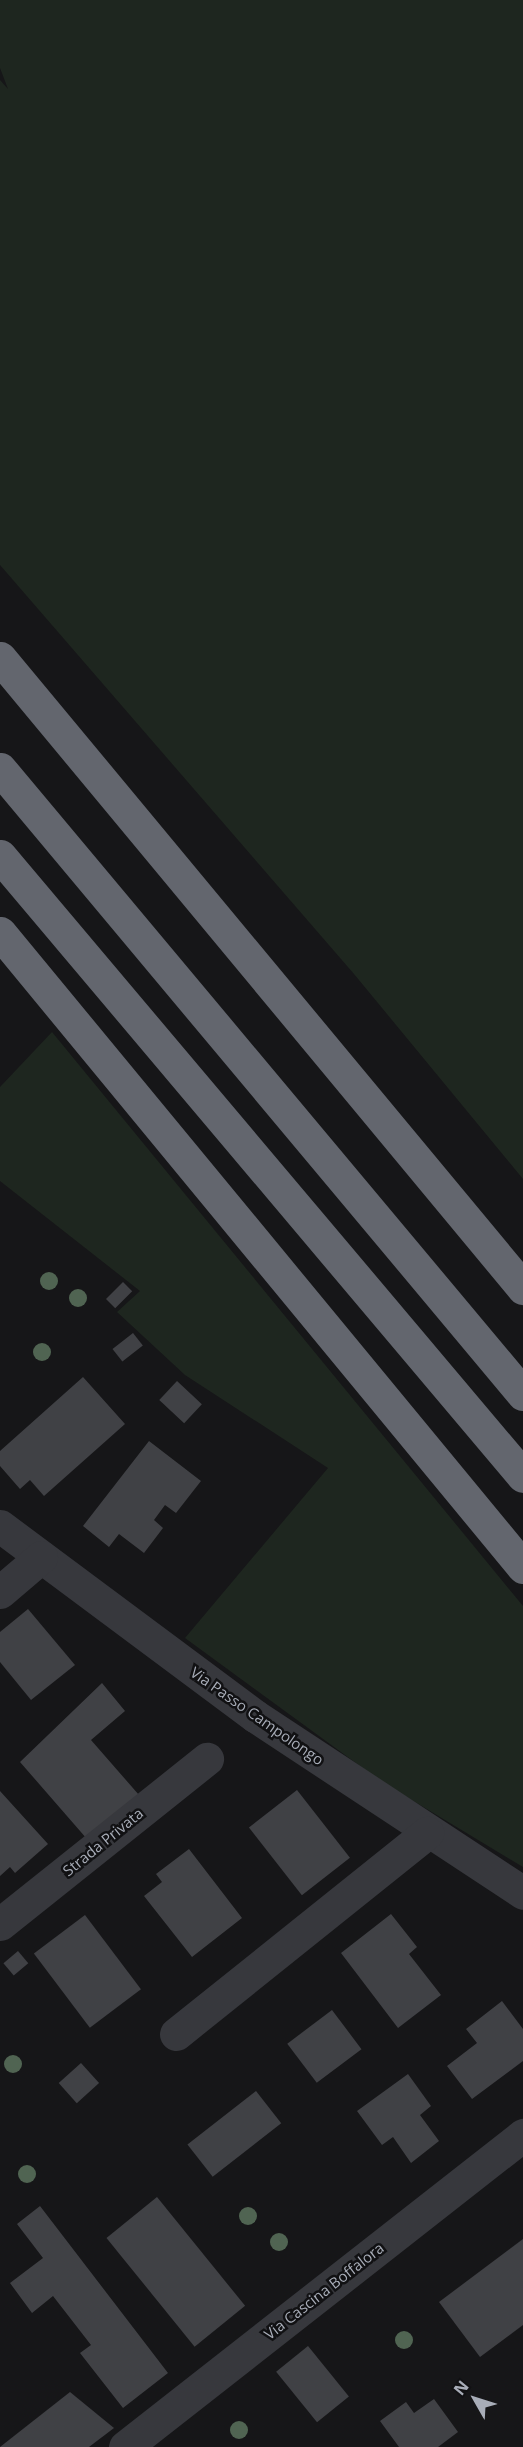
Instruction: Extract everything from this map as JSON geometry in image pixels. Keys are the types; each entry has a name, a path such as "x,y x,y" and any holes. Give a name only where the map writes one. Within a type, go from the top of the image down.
{"highway":[{"path":"0,658 523,1288"},
{"path":"0,769 523,1394"},
{"path":"0,856 523,1476"},
{"path":"0,933 523,1568"}],"street":[{"name":"Via Passo Campolongo","path":"0,1526 255,1716 427,1833 523,1893"},
{"path":"0,1592 41,1557"},
{"name":"Strada Privata","path":"0,1924 207,1759"},
{"path":"176,2034 427,1833"},
{"name":"Via Cascina Boffalora","path":"125,2447 523,2135"}],"shaded area":[{"path":"0,0 523,0 523,1179 354,974 0,565 0,80 8,89 0,68"},
{"path":"52,1032 523,1606 523,1867 382,1782 185,1638 328,1468 185,1375 117,1312 140,1291 0,1181 0,1087"}],"building":[{"path":"123,1282 132,1291 115,1308 106,1299"},
{"path":"133,1333 143,1346 122,1362 113,1349"},
{"path":"83,1377 125,1424 44,1496 30,1480 20,1489 0,1466 0,1451"},
{"path":"177,1381 202,1404 184,1423 159,1400"},
{"path":"149,1441 201,1481 176,1513 165,1505 154,1520 163,1528 144,1553 119,1534 109,1547 83,1526"},
{"path":"28,1609 75,1665 31,1700 0,1662 0,1632"},
{"path":"102,1683 125,1711 91,1740 146,1803 87,1839 20,1762"},
{"path":"297,1790 350,1858 302,1895 249,1828"},
{"path":"0,1791 48,1844 15,1873 10,1867 0,1876"},
{"path":"189,1849 242,1918 192,1957 144,1896 162,1882 156,1874"},
{"path":"391,1914 417,1947 409,1954 441,1995 398,2028 341,1953"},
{"path":"85,1915 141,1989 90,2028 34,1954"},
{"path":"18,1951 28,1963 14,1975 3,1963"},
{"path":"502,2001 523,2029 523,2061 472,2099 447,2066 477,2043 466,2029"},
{"path":"332,2010 361,2049 317,2083 287,2044"},
{"path":"81,2063 99,2083 77,2103 59,2083"},
{"path":"408,2074 431,2106 420,2115 439,2141 411,2163 393,2137 382,2145 357,2111"},
{"path":"256,2091 281,2123 213,2177 187,2145"},
{"path":"157,2197 245,2306 195,2347 106,2238"},
{"path":"40,2206 168,2373 123,2408 80,2353 91,2345 53,2296 32,2313 10,2283 43,2258 17,2224"},
{"path":"523,2239 523,2325 480,2357 439,2302"},
{"path":"308,2346 349,2397 317,2422 276,2372"},
{"path":"70,2392 114,2428 89,2447 0,2447"},
{"path":"434,2399 458,2432 438,2447 399,2447 380,2421 406,2402 414,2413"}]}
